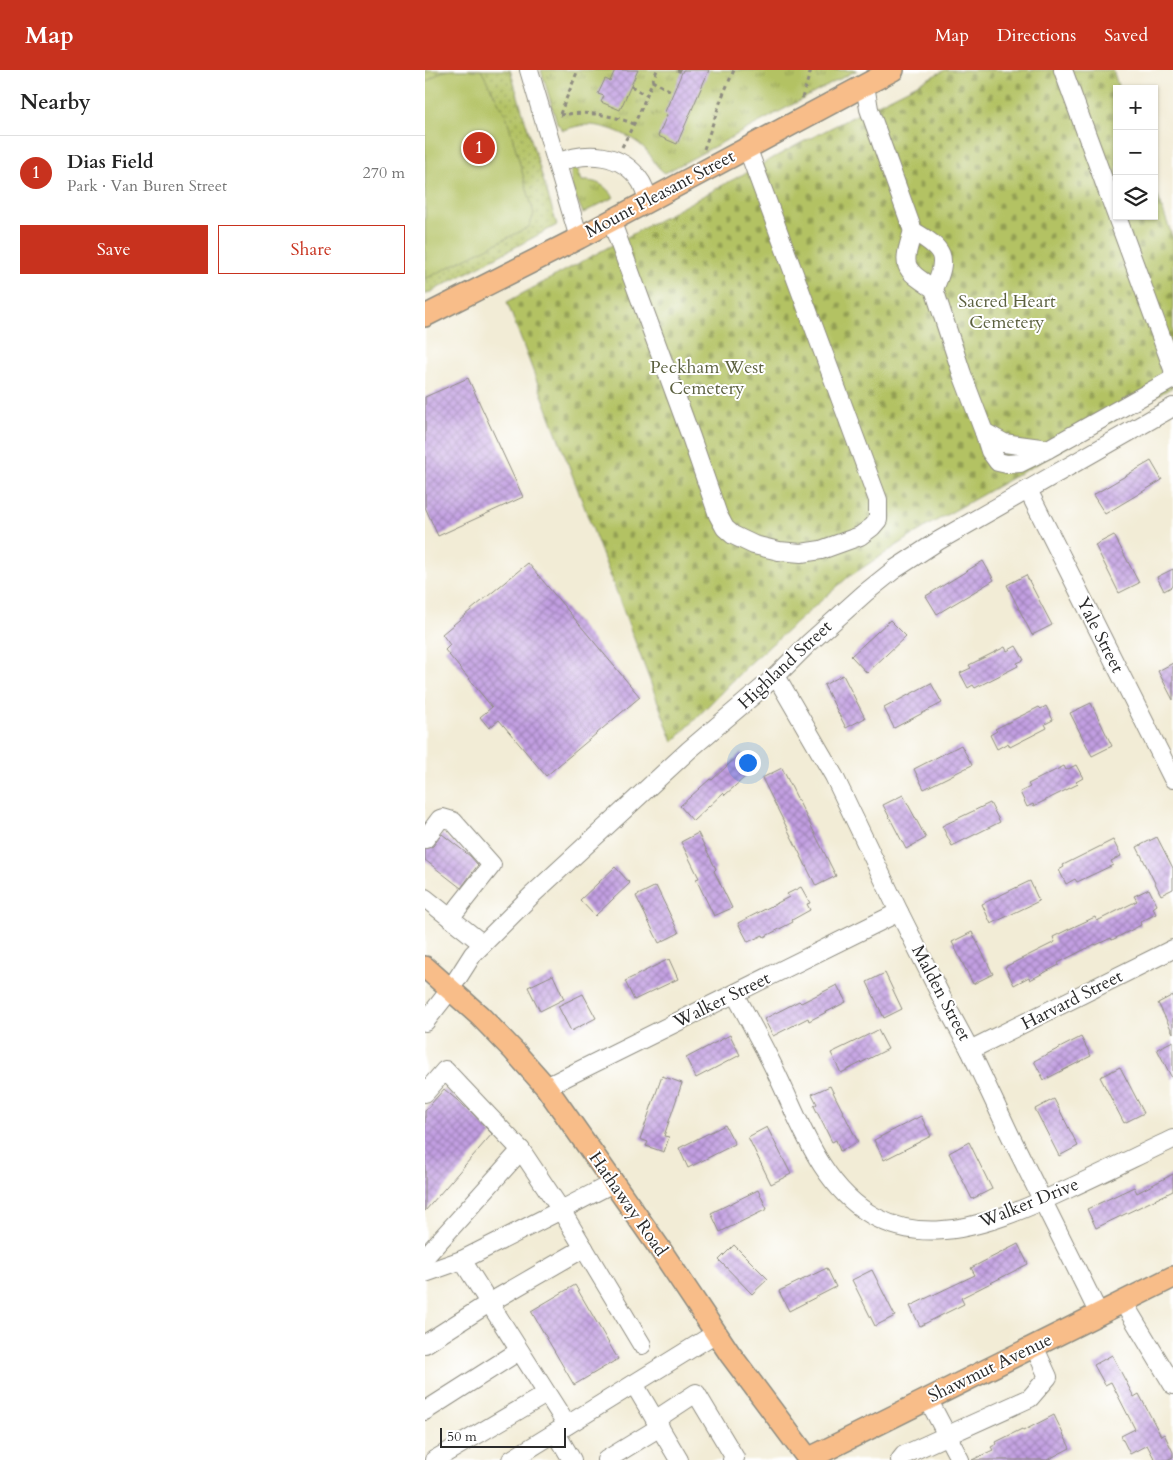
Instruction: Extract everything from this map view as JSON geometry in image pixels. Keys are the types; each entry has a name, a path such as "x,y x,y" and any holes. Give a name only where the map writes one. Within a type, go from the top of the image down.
{"main road":[{"name":"Mount Pleasant Street","path":"425,316 579,238 893,70"},
{"name":"Hathaway Road","path":"425,967 480,1016 546,1087 716,1333 808,1460"},
{"name":"Shawmut Avenue","path":"808,1460 1173,1277"}],"street":[{"path":"529,70 579,238"},
{"path":"1063,70 1173,369"},
{"path":"865,85 869,110 913,231 906,266 910,273 934,289 962,374 985,432 1004,443 1048,449 1171,380 1173,374"},
{"path":"611,220 718,515 725,528 733,535 754,545 779,551 801,553 821,550 860,536 878,520 877,500 747,147"},
{"path":"557,163 579,156 592,155 602,155 615,160 635,174 649,200"},
{"path":"913,231 936,246 941,254 942,271 934,289"},
{"name":"Highland Street","path":"425,1022 450,990 473,954 532,895 662,774 776,676 829,624 895,569 938,541 1173,407"},
{"name":"Yale Street","path":"1028,490 1173,779"},
{"name":"Malden Street","path":"776,676 833,776 944,1002 971,1050 1099,1314"},
{"path":"425,839 440,819 453,821 492,865 451,918"},
{"path":"425,898 483,944"},
{"name":"Walker Street","path":"546,1087 899,912"},
{"name":"Harvard Street","path":"971,1050 1173,949"},
{"name":"Walker Drive","path":"735,994 771,1061 803,1130 822,1165 845,1193 872,1215 905,1228 938,1232 970,1227 995,1220 1043,1201 1173,1139"},
{"path":"425,1093 445,1070 521,1150 561,1210 642,1345"},
{"path":"425,1257 521,1150"},
{"path":"425,1273 462,1260 613,1183"},
{"path":"425,1344 489,1303 584,1248"},
{"path":"462,1260 546,1394 562,1429 572,1460"},
{"path":"1123,1302 1173,1385"},
{"path":"520,1458 562,1429 716,1333"},
{"path":"901,1460 904,1456 1030,1398 1048,1377 1034,1346"},
{"path":"425,1411 519,1351"},
{"path":"634,1384 679,1460"},
{"path":"605,1460 657,1424 696,1393 735,1458 732,1460"},
{"path":"434,1460 546,1394"},
{"path":"928,1399 960,1460"}],"path":[{"path":"550,140 577,70"},
{"path":"615,160 634,124 657,70"},
{"path":"677,70 682,72"},
{"path":"694,176 722,97 735,70"},
{"path":"652,81 673,92"},
{"path":"631,86 646,95"},
{"path":"560,115 571,113 595,114 634,124"}],"green space":[{"path":"425,70 510,70 557,225 425,295"},
{"path":"481,70 507,118 534,214 529,227 425,279 425,83 441,72"},
{"path":"541,70 857,70 665,173 639,144 618,132 594,125 578,126 563,130 557,123"},
{"path":"945,70 1113,70 1118,85 1113,85 1113,220 1158,220 1158,197 1173,238 1173,387 927,526 847,578 747,666 673,742 507,302 797,145"},
{"path":"571,165 578,170 582,181 601,185 614,197 583,213 571,186"}],"building":[{"path":"615,70 638,70 620,110 601,102 604,96 598,94 605,79 610,81"},
{"path":"683,70 709,70 677,144 658,136 667,115 664,114"},
{"path":"468,378 523,497 438,536 425,507 425,397"},
{"path":"1151,461 1162,480 1105,514 1093,495"},
{"path":"1114,535 1139,583 1119,593 1095,545"},
{"path":"983,561 994,580 937,614 926,596"},
{"path":"528,563 640,697 546,776 499,720 489,728 480,717 492,707 445,650 450,645 442,634"},
{"path":"1173,569 1173,586 1164,591 1157,577"},
{"path":"1026,575 1052,625 1032,635 1007,585"},
{"path":"890,620 906,636 867,673 851,656"},
{"path":"1016,646 1024,660 1017,663 1018,666 975,688 973,685 968,688 960,673 971,668 969,665 1005,647 1007,651"},
{"path":"1173,663 1173,700 1158,671"},
{"path":"843,675 865,718 846,728 824,685"},
{"path":"931,683 942,703 894,728 884,708"},
{"path":"1091,703 1112,746 1092,756 1070,713"},
{"path":"1046,706 1053,720 1045,724 1047,728 1010,747 1008,743 997,749 990,735 997,731 995,729 1039,707 1041,709"},
{"path":"961,745 972,765 924,789 914,769"},
{"path":"741,753 755,768 725,795 723,793 693,821 680,806"},
{"path":"1076,765 1083,778 1076,782 1078,784 1034,806 1033,804 1027,807 1020,792 1030,787 1028,784 1064,766 1066,770"},
{"path":"782,768 836,876 816,886 762,778"},
{"path":"903,795 926,838 906,849 883,805"},
{"path":"990,803 1000,822 952,846 942,826"},
{"path":"698,833 716,869 714,871 732,908 714,916 696,879 699,878 681,842"},
{"path":"442,834 470,856 478,865 461,888 425,860 425,849 433,846"},
{"path":"1157,837 1173,868 1173,889 1161,895 1137,847"},
{"path":"1113,840 1121,856 1111,861 1113,865 1077,882 1075,879 1066,884 1059,870 1064,867 1063,865"},
{"path":"615,867 630,883 595,916 580,900"},
{"path":"1030,881 1039,901 991,924 982,904"},
{"path":"656,886 679,933 659,943 636,896"},
{"path":"801,887 810,903 807,904 810,910 792,920 793,922 764,937 763,935 748,942 738,923 789,897 787,894"},
{"path":"1149,889 1157,905 1153,908 1156,914 1140,922 1141,925 1112,940 1111,938 1095,944 1030,980 1029,977 1014,985 1005,967 1055,942 1053,937 1095,917 1097,921 1137,901 1134,896"},
{"path":"972,932 993,974 973,984 952,942"},
{"path":"669,959 678,979 634,1000 625,981"},
{"path":"885,973 902,1009 884,1018 867,982"},
{"path":"553,975 564,999 540,1011 528,987"},
{"path":"837,985 846,1002 809,1021 808,1018 773,1036 764,1019 799,1001 801,1003"},
{"path":"583,994 596,1018 571,1031 558,1006"},
{"path":"1173,995 1173,1033 1158,1003"},
{"path":"878,1030 888,1049 841,1073 831,1053"},
{"path":"730,1035 740,1055 696,1078 686,1058"},
{"path":"1081,1037 1091,1056 1044,1080 1034,1061"},
{"path":"1173,1041 1173,1080 1157,1049"},
{"path":"1120,1067 1144,1113 1124,1123 1100,1077"},
{"path":"662,1076 682,1083 664,1136 669,1137 664,1152 646,1146 648,1142 640,1139"},
{"path":"830,1086 858,1142 840,1151 836,1140 832,1142 814,1106 817,1104 812,1094"},
{"path":"444,1089 470,1111 492,1134 425,1211 425,1111"},
{"path":"1054,1099 1078,1146 1059,1156 1035,1109"},
{"path":"921,1116 931,1136 884,1160 874,1140"},
{"path":"725,1125 735,1144 688,1168 679,1148"},
{"path":"767,1127 791,1174 771,1184 748,1137"},
{"path":"969,1142 992,1189 972,1199 949,1153"},
{"path":"1173,1174 1173,1191 1096,1228 1087,1209 1134,1187 1137,1193"},
{"path":"758,1190 767,1209 720,1232 711,1213"},
{"path":"1018,1244 1028,1264 961,1298 964,1304 920,1326 910,1306 975,1275 971,1268"},
{"path":"734,1245 768,1279 752,1294 719,1260"},
{"path":"827,1268 836,1287 789,1311 779,1291"},
{"path":"872,1270 895,1316 875,1326 852,1280"},
{"path":"575,1285 618,1359 574,1385 531,1311"},
{"path":"1112,1355 1134,1397 1139,1394 1161,1436 1164,1434 1173,1452 1173,1457 1167,1460 1155,1460 1147,1445 1130,1454 1121,1436 1135,1429 1111,1382 1105,1385 1094,1365"},
{"path":"1054,1415 1070,1448 1047,1460 972,1460 993,1450 991,1447 997,1444 996,1442"}],"place":[{"name":"Dias Field","path":"479,148"}],"park label":[{"name":"Sacred Heart Cemetery","path":"1007,311"},
{"name":"Peckham West Cemetery","path":"707,377"}]}
